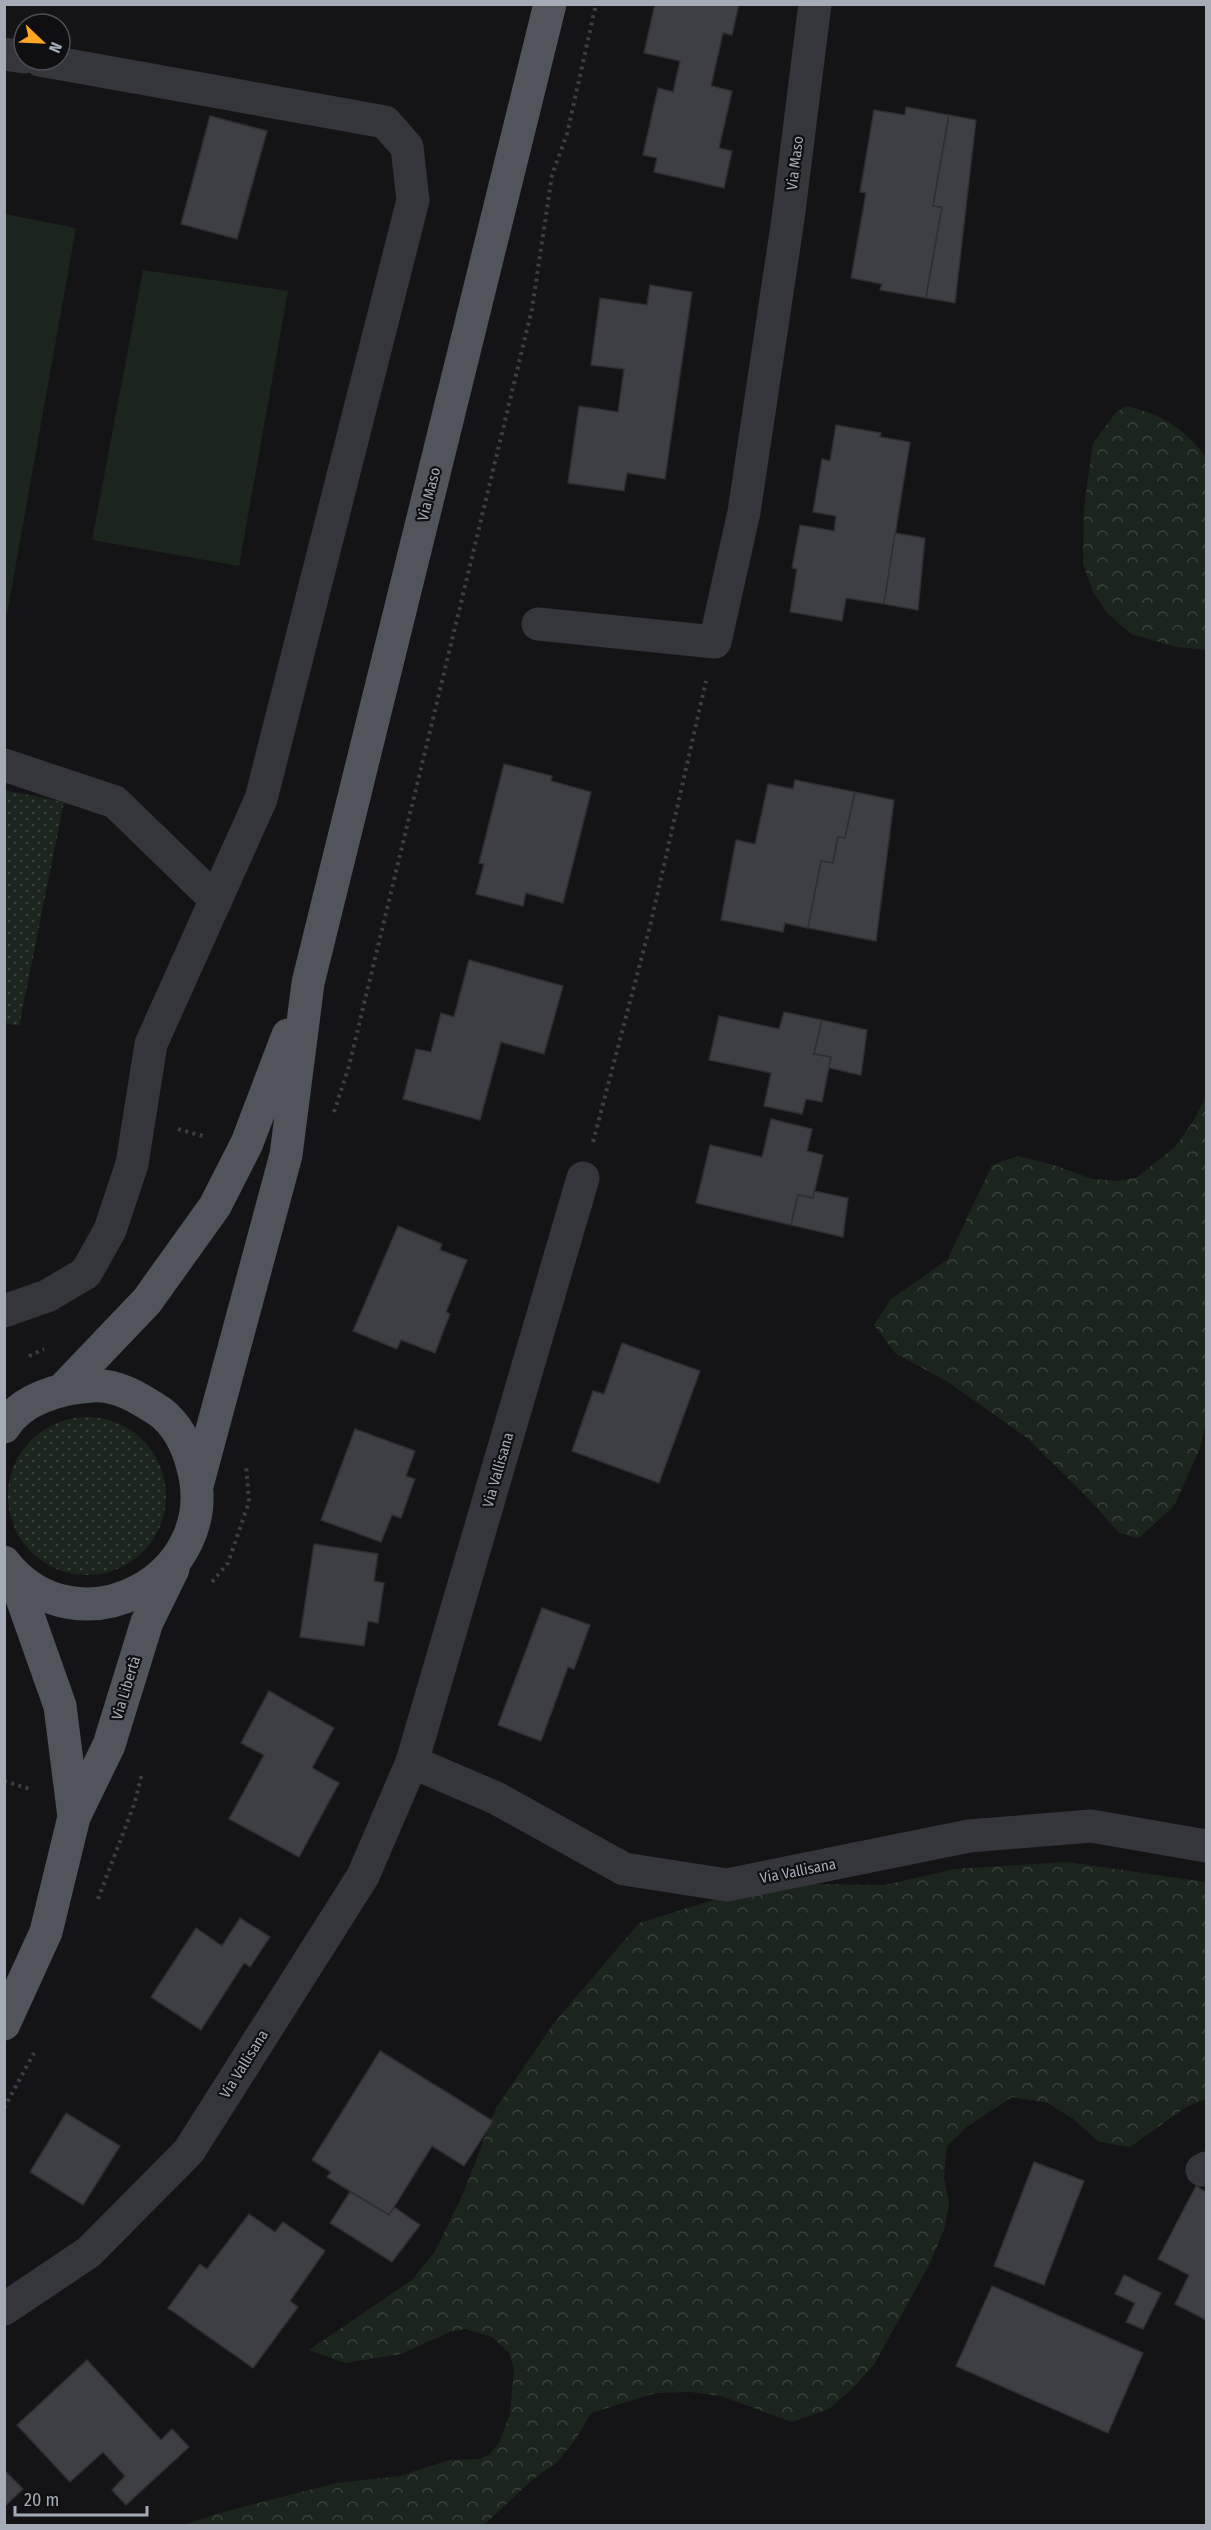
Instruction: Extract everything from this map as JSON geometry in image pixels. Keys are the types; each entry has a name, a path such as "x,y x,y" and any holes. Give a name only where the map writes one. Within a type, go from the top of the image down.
{"main road":[{"name":"Via Maso","path":"308,983 550,4"},
{"path":"64,1388 147,1301 215,1206 247,1143 308,983"},
{"path":"9,1568 38,1591 68,1602 98,1603 129,1597 156,1582 177,1559 188,1541 195,1522 198,1482 285,1155 308,983"},
{"path":"5,1424 33,1401 64,1388 100,1386 136,1395 166,1416 187,1446 198,1482"},
{"name":"Via Libertà","path":"4,2024 46,1932 74,1817 109,1745 147,1622 177,1559"},
{"name":"Via Libertà","path":"9,1568 60,1706 74,1817"}],"street":[{"name":"Via Maso","path":"715,642 744,512 788,219 815,4"},
{"path":"4,1311 47,1296 86,1273 113,1219 132,1164 151,1044 261,799 413,200 407,147 385,122 72,66"},
{"path":"538,624 715,642"},
{"path":"4,765 115,802 216,900"},
{"name":"Via Vallisana","path":"4,2309 88,2252 189,2151 363,1876 412,1762 583,1178"},
{"name":"Via Vallisana","path":"412,1762 496,1798 624,1869 727,1885 980,1835 1091,1826 1206,1846"}],"path":[{"path":"583,1178 651,922 715,642"},
{"path":"139,1119 207,1137"},
{"path":"4,1781 30,1789"}],"green space":[{"path":"4,214 76,228 5,625"},
{"path":"143,270 288,291 239,566 92,540"},
{"path":"1127,406 1152,414 1171,424 1189,438 1206,457 1206,650 1177,647 1131,634 1107,613 1093,592 1083,564 1084,507 1093,443 1116,412"},
{"path":"4,790 64,802 19,1026 5,1023"},
{"path":"1206,1096 1206,1423 1199,1451 1174,1506 1139,1538 1119,1533 1089,1499 1027,1438 948,1382 895,1353 874,1325 891,1299 947,1260 992,1165 1018,1156 1054,1165 1092,1179 1116,1181 1136,1178 1176,1146 1194,1120"},
{"path":"87,1417 117,1423 131,1430 143,1440 153,1452 160,1466 166,1496 160,1526 153,1540 143,1552 131,1562 117,1569 87,1575 57,1569 43,1562 31,1552 21,1540 14,1526 8,1496 14,1466 21,1452 31,1440 43,1430 57,1423"},
{"path":"1067,1862 1206,1882 1206,2099 1186,2107 1130,2147 1099,2142 1072,2118 1048,2103 1012,2097 968,2126 947,2146 944,2178 949,2203 944,2230 930,2263 875,2363 856,2385 829,2409 792,2422 721,2396 690,2392 656,2393 591,2413 576,2439 557,2462 532,2480 484,2525 182,2526 216,2514 336,2483 400,2476 449,2460 479,2459 490,2454 499,2443 510,2414 514,2369 509,2353 492,2337 465,2329 452,2331 401,2354 345,2363 309,2350 412,2280 434,2253 463,2194 496,2108 554,2023 639,1923 720,1898 787,1873 815,1884 885,1885 955,1869"}],"building":[{"path":"655,4 739,4 732,35 723,33 711,86 732,91 719,148 732,151 724,188 654,172 657,158 643,155 658,88 673,92 680,61 644,53"},
{"path":"906,107 949,115 933,206 942,207 926,298 880,290 882,284 851,278 866,193 860,192 874,110 905,115"},
{"path":"949,115 976,120 955,303 926,298 942,207 933,206"},
{"path":"210,116 267,131 237,239 181,224"},
{"path":"650,285 692,292 665,479 627,473 624,491 568,483 579,406 618,412 624,369 591,365 600,298 647,305"},
{"path":"836,425 881,433 880,437 910,442 884,604 846,598 842,621 790,612 797,569 792,568 800,525 834,531 836,516 813,512 822,459 830,461"},
{"path":"895,533 925,538 918,610 884,604"},
{"path":"504,764 552,776 551,781 591,792 563,903 526,893 523,906 476,894 484,864 479,863"},
{"path":"795,780 855,792 845,838 838,837 833,863 821,861 808,928 785,923 783,932 721,920 736,840 755,844 768,784 793,789"},
{"path":"855,792 894,800 876,941 808,928 821,861 833,863 838,837 845,838"},
{"path":"469,960 563,986 544,1054 501,1042 480,1120 403,1099 416,1049 431,1052 441,1013 454,1017"},
{"path":"784,1012 822,1020 814,1054 831,1057 822,1102 806,1099 802,1114 764,1106 771,1073 709,1060 719,1016 779,1029"},
{"path":"822,1020 867,1030 861,1075 829,1068 831,1057 814,1054"},
{"path":"771,1119 812,1129 807,1151 823,1155 813,1198 798,1195 791,1225 696,1203 710,1145 762,1157"},
{"path":"814,1191 848,1198 843,1237 791,1225 798,1195 813,1198"},
{"path":"398,1226 442,1244 440,1250 467,1260 446,1312 450,1314 435,1353 401,1340 397,1349 353,1331"},
{"path":"622,1343 700,1371 659,1483 572,1451 593,1391 604,1394"},
{"path":"355,1429 415,1451 406,1476 415,1479 401,1518 392,1515 381,1542 321,1520"},
{"path":"314,1544 378,1554 374,1581 384,1583 378,1623 368,1621 364,1646 300,1637"},
{"path":"542,1608 590,1625 574,1669 568,1667 541,1741 498,1725"},
{"path":"269,1691 334,1728 312,1768 339,1783 299,1857 229,1819 264,1755 241,1743"},
{"path":"240,1918 270,1937 250,1967 244,1963 201,2030 151,1997 196,1928 222,1946"},
{"path":"380,2051 493,2121 464,2166 432,2146 389,2215 327,2177 331,2172 312,2160"},
{"path":"66,2113 120,2146 83,2205 30,2172"},
{"path":"1034,2162 1084,2181 1044,2285 994,2266"},
{"path":"1196,2186 1206,2192 1206,2320 1175,2304 1189,2275 1158,2259"},
{"path":"350,2192 389,2215 394,2207 420,2225 392,2262 330,2223"},
{"path":"249,2214 275,2232 283,2222 325,2251 290,2301 298,2307 253,2368 168,2308 200,2264 207,2269"},
{"path":"1124,2275 1161,2293 1143,2329 1126,2322 1135,2303 1115,2294"},
{"path":"992,2286 1143,2353 1108,2433 956,2366"},
{"path":"87,2360 161,2440 172,2429 189,2447 126,2505 112,2490 125,2476 103,2452 70,2482 17,2425"},
{"path":"4,2470 23,2489 4,2507"}]}
